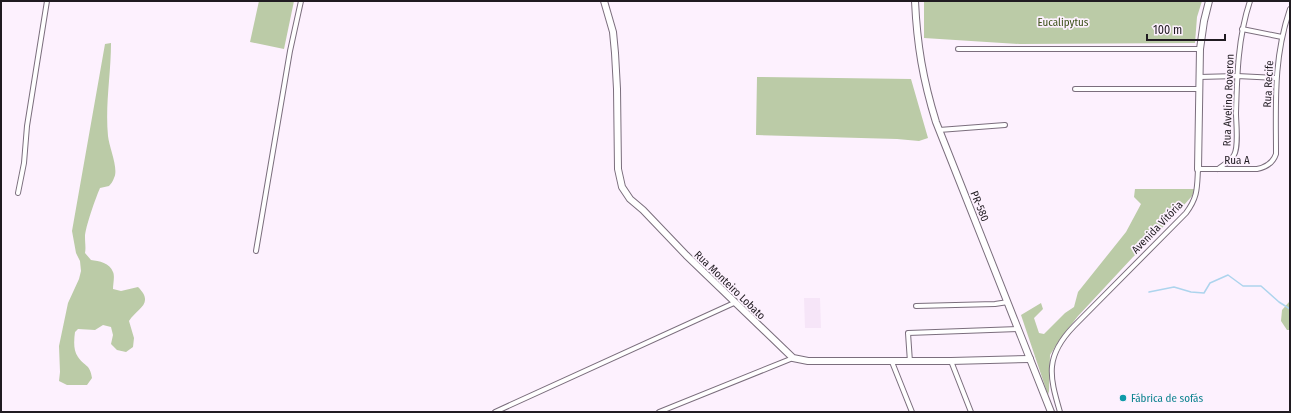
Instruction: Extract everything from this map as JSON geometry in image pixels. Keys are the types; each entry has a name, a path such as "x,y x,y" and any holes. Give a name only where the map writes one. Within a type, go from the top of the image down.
{"street":[{"path":"18,193 24,163 27,126 47,1"},
{"path":"256,251 290,51 301,1"},
{"name":"Rua Monteiro Lobato","path":"604,1 613,32 617,89 618,170 622,188 630,199 734,303 793,358"},
{"name":"PR-580","path":"915,1 917,39 921,67 939,130 1051,412"},
{"name":"Avenida Vitória","path":"1060,412 1053,387 1051,370 1054,355 1061,341 1186,213 1193,204 1196,195 1198,169 1200,49 1209,1"},
{"name":"Rua Avelino Roveron","path":"1217,169 1231,160 1235,155 1237,76 1242,29 1250,1"},
{"name":"Rua Recife","path":"1274,160 1276,154 1276,78 1282,37 1290,9"},
{"path":"1242,29 1282,37"},
{"path":"958,49 1200,49"},
{"path":"1199,77 1237,76 1276,78"},
{"path":"1075,89 1199,89"},
{"path":"939,130 1005,125"},
{"name":"Rua A","path":"1198,169 1258,169 1264,168 1274,160"},
{"path":"916,306 995,304 1008,302"},
{"path":"495,412 734,303"},
{"path":"910,362 908,333 1018,329"},
{"path":"659,412 793,358 808,362 910,362 1030,359"},
{"path":"951,361 971,412"},
{"path":"892,362 912,412"}],"shaded area":[{"path":"804,298 820,298 821,328 805,328"}],"green space":[{"path":"259,1 294,1 284,49 250,42"},
{"name":"Eucalipytus","path":"924,1 1202,1 1197,17 1195,43 1020,44 924,38"},
{"path":"111,43 107,124 109,141 115,164 115,174 110,185 100,188 98,192 85,233 85,253 91,260 104,263 112,269 114,276 113,289 121,291 138,287 143,293 145,302 129,321 134,338 133,347 126,352 117,350 111,344 113,335 111,327 103,325 95,330 78,329 75,332 75,351 78,357 89,368 92,378 87,385 67,385 59,381 59,346 68,303 81,271 80,261 76,253 72,231 105,44"},
{"path":"757,77 911,79 928,138 919,141 756,135"},
{"path":"1135,189 1195,189 1192,196 1176,214 1133,257 1078,316 1060,339 1050,355 1048,395 1021,315 1041,303 1043,309 1034,318 1039,333 1044,334 1065,313 1074,307 1078,292 1126,232 1141,204 1134,197"},
{"path":"1289,302 1290,330 1287,330 1281,321 1282,310"}],"waterway":[{"path":"1149,292 1174,287 1191,292 1204,293 1210,283 1228,275 1243,286 1261,286 1279,302 1290,309"}],"place":[{"name":"Fábrica de sofás","path":"1123,398"}]}
